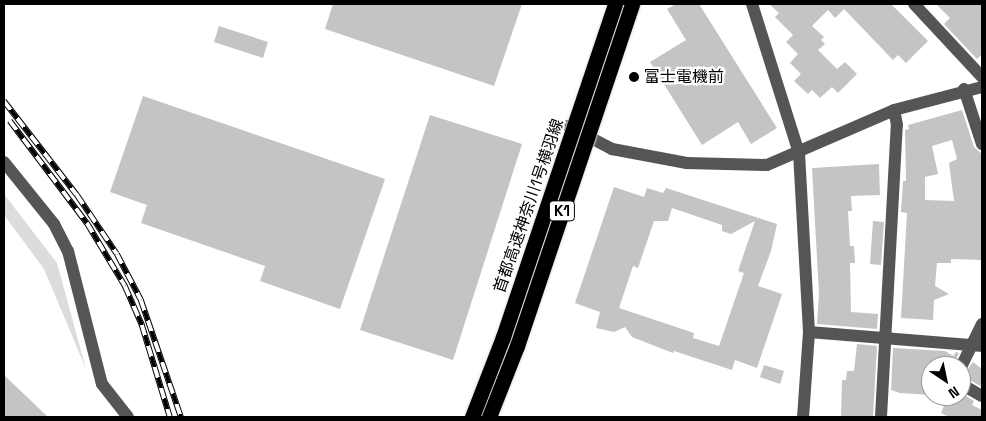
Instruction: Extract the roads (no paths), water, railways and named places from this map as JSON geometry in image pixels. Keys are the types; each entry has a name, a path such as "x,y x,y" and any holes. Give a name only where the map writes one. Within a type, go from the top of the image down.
{"highway":[{"name":"首都高速神奈川1号横羽線","path":"472,417 504,337 615,4"},
{"name":"首都高速神奈川1号横羽線","path":"489,417 517,346 632,4"}],"street":[{"path":"752,4 799,153 809,332 803,417"},
{"path":"914,4 982,77"},
{"path":"568,126 612,149 687,162 767,166 894,110 964,90 982,87"},
{"path":"964,90 982,144"},
{"path":"881,417 897,125 894,110"},
{"path":"4,162 54,224 68,251 102,384 128,417"},
{"path":"969,356 977,346 982,324"},
{"path":"809,332 977,346"},
{"path":"971,390 982,396"}],"railway":[{"path":"4,101 77,195 117,254 141,300 181,417"},
{"path":"10,121 87,223 125,286 142,325 170,417"}],"place":[{"name":"富士電機前","path":"634,77"}]}
